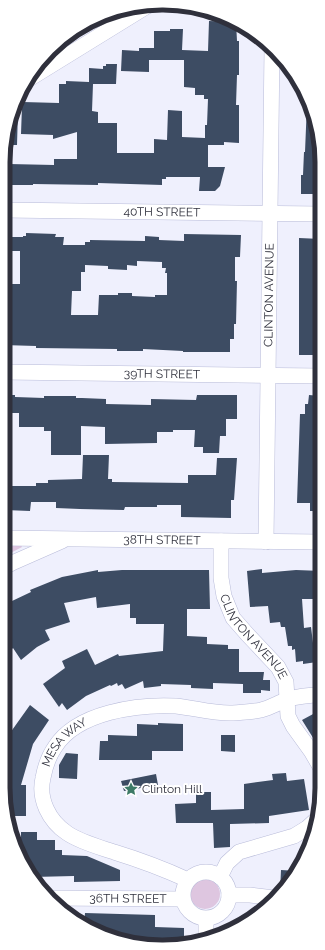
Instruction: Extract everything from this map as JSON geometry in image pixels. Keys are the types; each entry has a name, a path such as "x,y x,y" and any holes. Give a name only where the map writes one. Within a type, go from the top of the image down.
{"street":[{"path":"41,72 137,12"},
{"name":"CLINTON AVENUE","path":"266,542 273,58"},
{"name":"40TH STREET","path":"10,210 315,214"},
{"name":"39TH STREET","path":"10,372 315,376"},
{"name":"38TH STREET","path":"10,538 315,542"},
{"path":"10,564 67,538"},
{"name":"CLINTON AVENUE","path":"221,541 221,578 224,596 233,618 246,634 278,667 286,682 288,716 290,721 315,758"},
{"name":"MESA WAY","path":"188,880 164,869 87,843 67,833 54,821 45,806 41,786 46,764 55,746 69,732 82,723 126,709 144,706 162,706 232,713 261,710 287,700 306,695 315,695"},
{"path":"220,877 228,863 239,852 294,836 311,824"},
{"path":"205,872 213,873 220,877 226,885 229,895 228,902 222,912 216,916 206,919 193,915 187,909 183,899 184,886 188,880 197,874 205,872"},
{"path":"229,895 250,895 268,897"},
{"name":"36TH STREET","path":"58,898 183,899"},
{"path":"206,919 206,934"}],"shaded area":[{"path":"10,545 21,545 22,547 10,553"},
{"path":"205,879 216,883 220,894 216,905 205,909 194,905 190,894 194,883"}],"building":[{"path":"209,21 220,21 236,29 237,41 239,41 239,75 237,75 236,105 239,105 239,143 224,142 224,145 208,145 208,167 225,167 220,186 215,191 199,191 200,177 166,177 166,179 162,179 162,185 98,183 98,185 10,185 10,164 54,165 54,159 77,159 77,132 53,139 53,135 21,134 22,106 23,102 59,103 59,84 66,84 66,81 89,82 89,68 103,69 103,66 106,66 106,64 117,64 116,84 93,84 92,111 98,112 98,123 117,123 117,153 154,153 154,139 167,140 168,110 182,111 182,137 205,138 208,99 204,99 204,95 195,95 195,88 184,87 184,60 149,60 149,72 121,71 122,50 139,51 139,48 154,48 154,31 183,29 182,50 208,51"},
{"path":"307,112 314,143 315,194 301,194 301,175 303,175"},
{"path":"18,113 17,145 11,145"},
{"path":"26,233 56,234 55,237 64,237 63,245 85,245 85,242 90,242 90,240 145,241 145,236 159,237 159,240 184,241 184,234 241,235 240,257 235,257 235,281 237,281 236,324 234,324 234,339 230,339 230,352 183,352 143,349 143,351 117,351 117,349 36,348 36,346 10,345 11,284 20,284 20,251 10,251 10,237 26,236","holes":["137,261 162,262 162,268 166,268 165,273 167,273 167,295 155,295 155,297 132,296 132,293 99,295 98,315 71,315 72,291 81,291 81,272 85,272 85,265 108,266 108,269 127,270 127,265 137,266"]},
{"path":"299,238 315,239 315,355 299,355"},
{"path":"10,395 15,395 15,397 44,398 44,396 76,396 76,398 106,399 106,404 151,405 151,399 196,400 197,395 237,395 237,419 226,419 226,436 220,436 219,453 203,453 203,447 194,447 195,430 157,432 157,443 105,444 105,427 81,426 81,455 51,455 51,431 44,431 44,427 19,427 19,413 10,413"},
{"path":"309,395 315,396 315,511 310,511 310,503 297,503 300,414 305,414 305,404 308,404"},
{"path":"83,455 109,455 108,479 112,479 112,482 188,483 188,475 216,475 217,458 237,458 234,500 231,500 231,518 181,517 181,505 125,507 124,510 56,508 56,502 31,502 30,511 10,510 10,486 36,486 36,483 48,483 48,480 82,479"},
{"path":"262,569 262,573 296,570 315,571 315,599 302,599 304,628 311,627 315,651 315,662 303,664 303,661 296,662 295,649 292,650 292,646 288,646 285,627 281,627 280,622 270,623 268,606 250,607 247,571"},
{"path":"98,570 98,572 122,570 209,570 210,609 187,609 187,636 207,637 207,644 228,645 228,649 239,649 239,672 264,672 263,680 270,680 270,691 261,690 261,693 243,693 243,684 213,683 213,689 191,688 191,685 161,684 161,686 144,688 143,681 125,689 122,684 118,686 117,683 111,686 110,685 86,696 67,710 62,703 59,707 43,684 65,668 62,661 87,649 95,665 118,654 119,656 163,651 164,624 136,624 136,618 130,618 130,604 97,608 96,597 64,603 70,622 45,630 50,640 37,647 21,660 13,648 10,651 10,597 12,601 31,592 30,590 62,577"},
{"path":"30,705 49,720 33,744 21,785 26,785 26,816 13,816 11,807 10,733"},
{"path":"315,713 315,741 302,720"},
{"path":"158,723 183,724 183,751 152,751 152,760 99,760 100,741 108,741 108,735 137,736 137,724 158,725"},
{"path":"221,735 235,735 235,752 221,751"},
{"path":"66,753 78,754 77,779 59,778 59,765"},
{"path":"286,773 287,781 304,779 309,810 269,816 269,823 230,824 230,847 214,848 213,823 176,823 175,804 196,803 196,792 211,792 211,810 244,809 244,784 273,780 272,774"},
{"path":"156,774 158,785 124,791 121,781"},
{"path":"21,832 37,832 37,840 55,840 55,850 62,850 62,855 87,856 120,870 120,881 74,882 74,876 40,877 30,864 21,842"},
{"path":"281,870 290,871 283,880 280,884"},
{"path":"85,913 155,915 155,927 184,928 184,939 172,940 143,939 113,932 85,919"}],"place":[{"name":"Clinton Hill","path":"131,789"}]}
